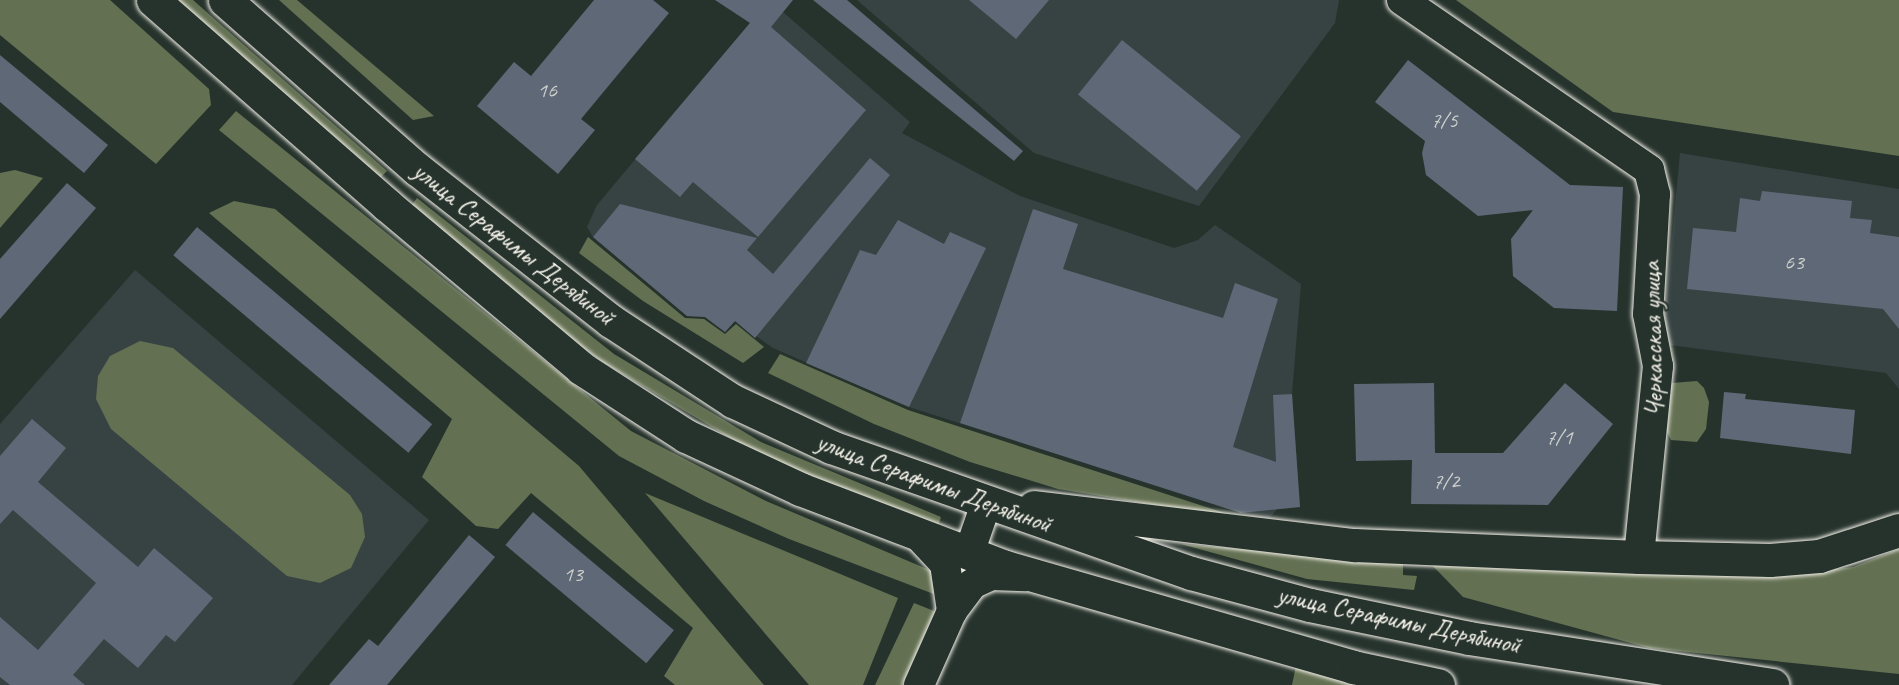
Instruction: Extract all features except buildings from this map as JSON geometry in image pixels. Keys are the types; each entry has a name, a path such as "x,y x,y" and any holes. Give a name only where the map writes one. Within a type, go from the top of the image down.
{"main road":[{"name":"улица Серафимы Дерябиной","path":"153,0 387,205 581,368 686,436 800,489 920,537 1041,578 1353,667 1438,685"},
{"name":"улица Серафимы Дерябиной","path":"225,0 417,169 610,321 733,400 831,447 990,505 1191,573 1310,605 1469,638 1772,685"},
{"path":"990,505 1055,508 1182,527 1354,545 1639,557 1770,560 1819,556 1899,530"}],"street":[{"name":"Черкасская улица","path":"1402,0 1649,170 1655,194 1648,314 1658,366 1639,557"},
{"path":"969,554 990,505"},
{"path":"920,537 945,564 952,611"},
{"path":"919,685 952,611 972,584 991,575 1041,578"}],"shaded area":[{"path":"769,0 910,122 902,133 1020,196 1174,248 1198,240 1215,225 1301,284 1292,394 1300,507 1278,508 1267,521 909,407 773,348 735,321 725,332 705,317 687,316 593,237 587,227 597,205"},
{"path":"857,0 1339,0 1335,23 1199,206 1034,153"},
{"path":"1680,153 1899,189 1899,389 1886,373 1662,344"},
{"path":"135,270 429,520 292,685 0,685 0,424"}],"green space":[{"path":"0,0 110,0 209,89 211,105 156,164 0,35"},
{"path":"176,0 193,0 387,171 380,178"},
{"path":"279,0 297,0 434,116 413,120"},
{"path":"1456,0 1899,0 1899,156 1613,112"},
{"path":"236,111 631,431 766,501 939,574 939,596 789,539 704,501 619,456 219,130"},
{"path":"15,170 43,178 0,228 0,173"},
{"path":"417,198 614,354 761,442 941,517 937,529 759,455 604,363 556,328 411,206"},
{"path":"234,201 275,209 579,466 764,685 675,685 664,676 693,628 531,493 498,529 476,526 422,477 452,419 209,213"},
{"path":"588,237 685,318 704,319 725,334 736,324 764,347 743,363 643,301 579,253"},
{"path":"140,341 173,348 350,495 362,514 365,537 351,568 320,583 287,576 111,429 96,399 98,376 110,356"},
{"path":"780,354 908,410 1246,520 1058,489 970,462 874,424 768,373"},
{"path":"1697,381 1704,388 1709,402 1706,429 1697,442 1671,440 1665,428 1666,393 1672,383"},
{"path":"645,493 898,598 863,685 809,685"},
{"path":"1181,544 1403,563 1403,575 1417,576 1414,590 1307,579"},
{"path":"1899,549 1899,674 1649,648 1463,597 1428,561 1804,573 1853,567"},
{"path":"914,603 939,613 902,685 875,685"},
{"path":"1297,661 1388,685 1292,685"}]}
